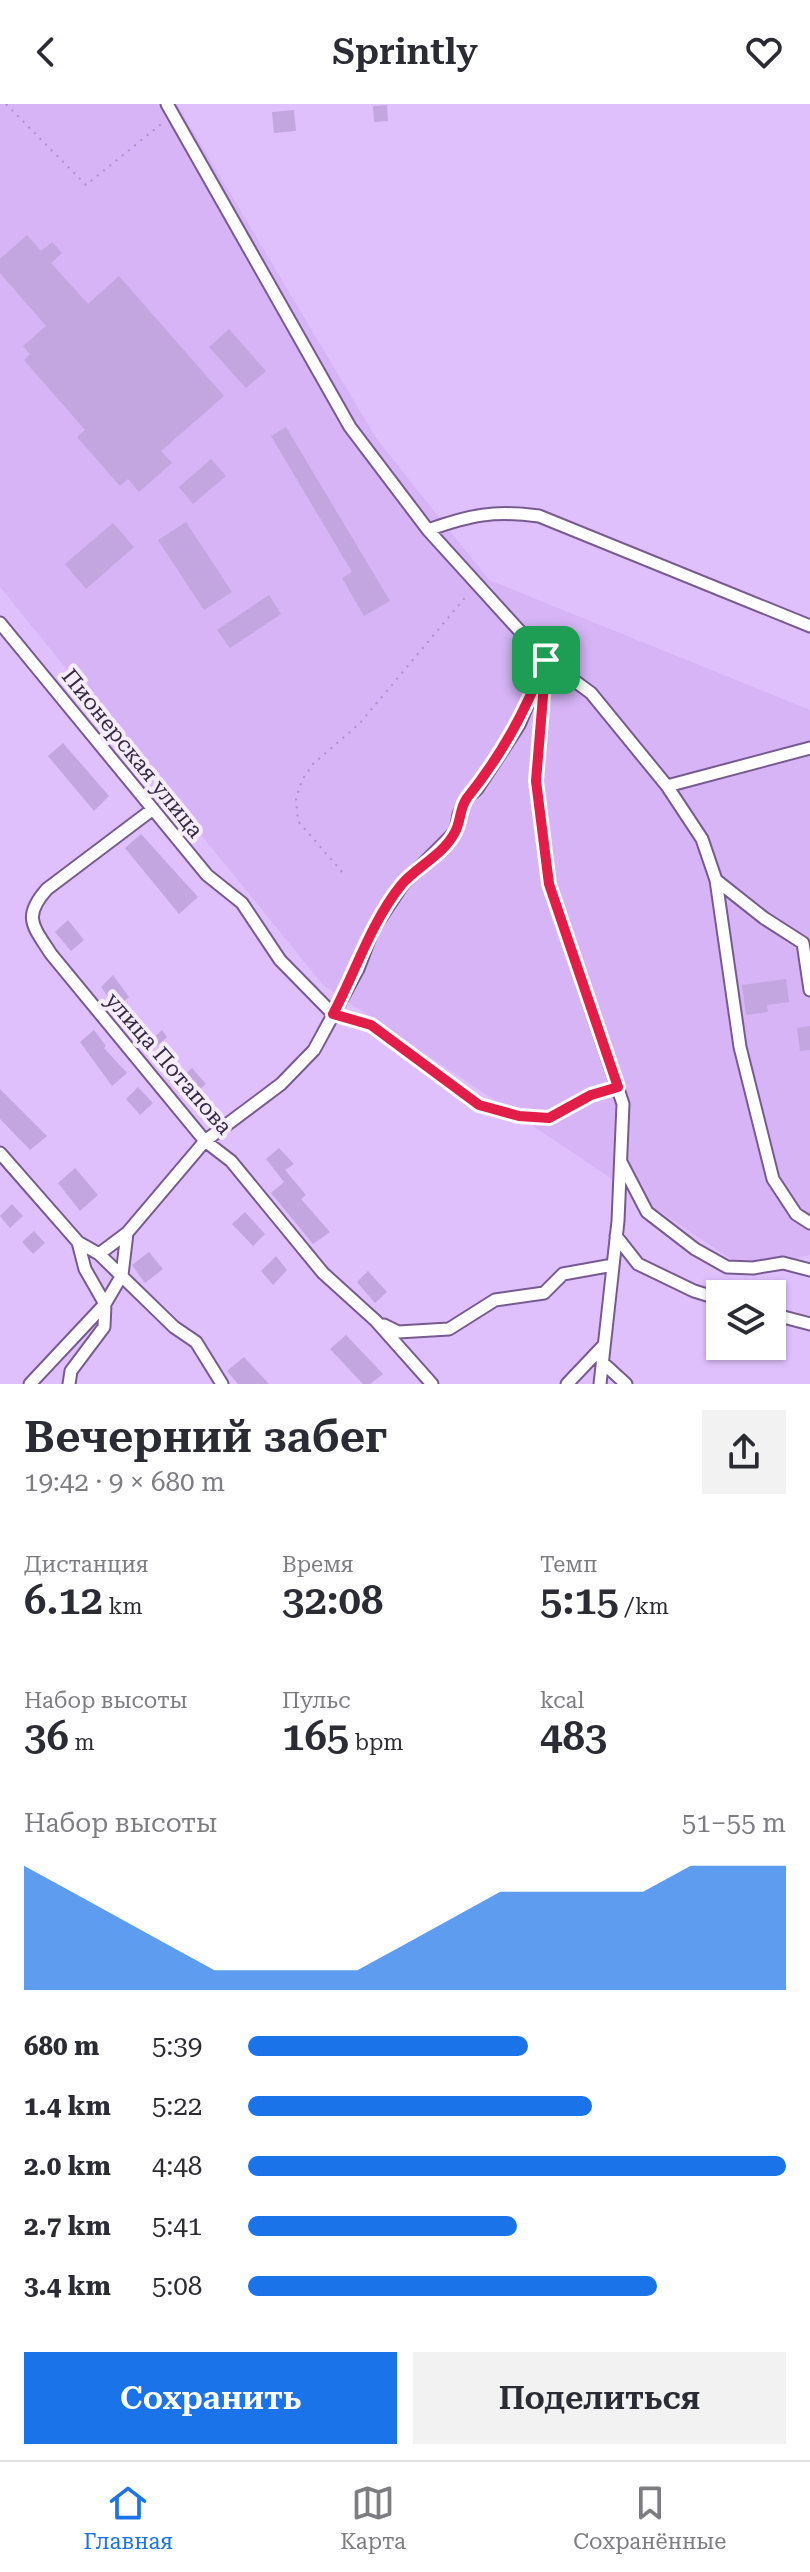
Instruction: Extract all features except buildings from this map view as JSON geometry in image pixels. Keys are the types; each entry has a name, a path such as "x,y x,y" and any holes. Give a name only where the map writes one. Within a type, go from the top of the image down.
{"street":[{"path":"170,109 350,427 428,530 476,584 546,660 591,693 667,786 702,839 716,880 740,1047 773,1179 796,1214 810,1223"},
{"path":"428,530 473,514 507,512 539,516 810,626"},
{"name":"Пионерская улица","path":"0,623 207,875 242,903 280,960 333,1014"},
{"path":"99,1254 127,1233 205,1141 281,1084 314,1050 358,969 373,929 395,895 456,831 459,814 467,798 477,789 519,725 546,660"},
{"path":"546,660 536,781 549,884 623,1104 616,1236 600,1384"},
{"path":"667,786 810,748"},
{"name":"улица Потапова","path":"153,809 47,889 33,904 32,924 51,954 205,1141 231,1161 323,1273 376,1321 432,1384"},
{"path":"716,880 764,918 803,943 810,990"},
{"path":"333,1014 371,1025 479,1105 519,1116 549,1118 591,1095 618,1087"},
{"path":"0,1153 78,1242 99,1254 174,1327 196,1342 222,1384"},
{"path":"620,1161 647,1212 695,1249 727,1267 753,1268 783,1263 810,1270"},
{"path":"30,1384 105,1304 122,1275 127,1233"},
{"path":"616,1236 638,1264 706,1295"},
{"path":"69,1384 71,1371 104,1327 105,1304 85,1269 78,1242"},
{"path":"376,1321 398,1332 449,1329 495,1300 544,1293 563,1274 613,1265"},
{"path":"786,1318 810,1324"},
{"path":"567,1384 604,1345"},
{"path":"602,1362 626,1384"}],"path":[{"path":"6,104 86,185 170,109"},
{"path":"342,872 298,821 296,799 302,780 313,764 360,723 476,584"}],"shaded area":[{"path":"0,104 177,104 376,438 489,580 810,710 810,1255 747,1270 323,985 0,587"}],"route":[{"path":"546,660 536,781 549,884 618,1087 591,1095 549,1118 519,1116 479,1105 371,1025 333,1014 358,969 373,929 403,884 456,831 459,814 467,798 477,789 519,725 546,660"}]}
